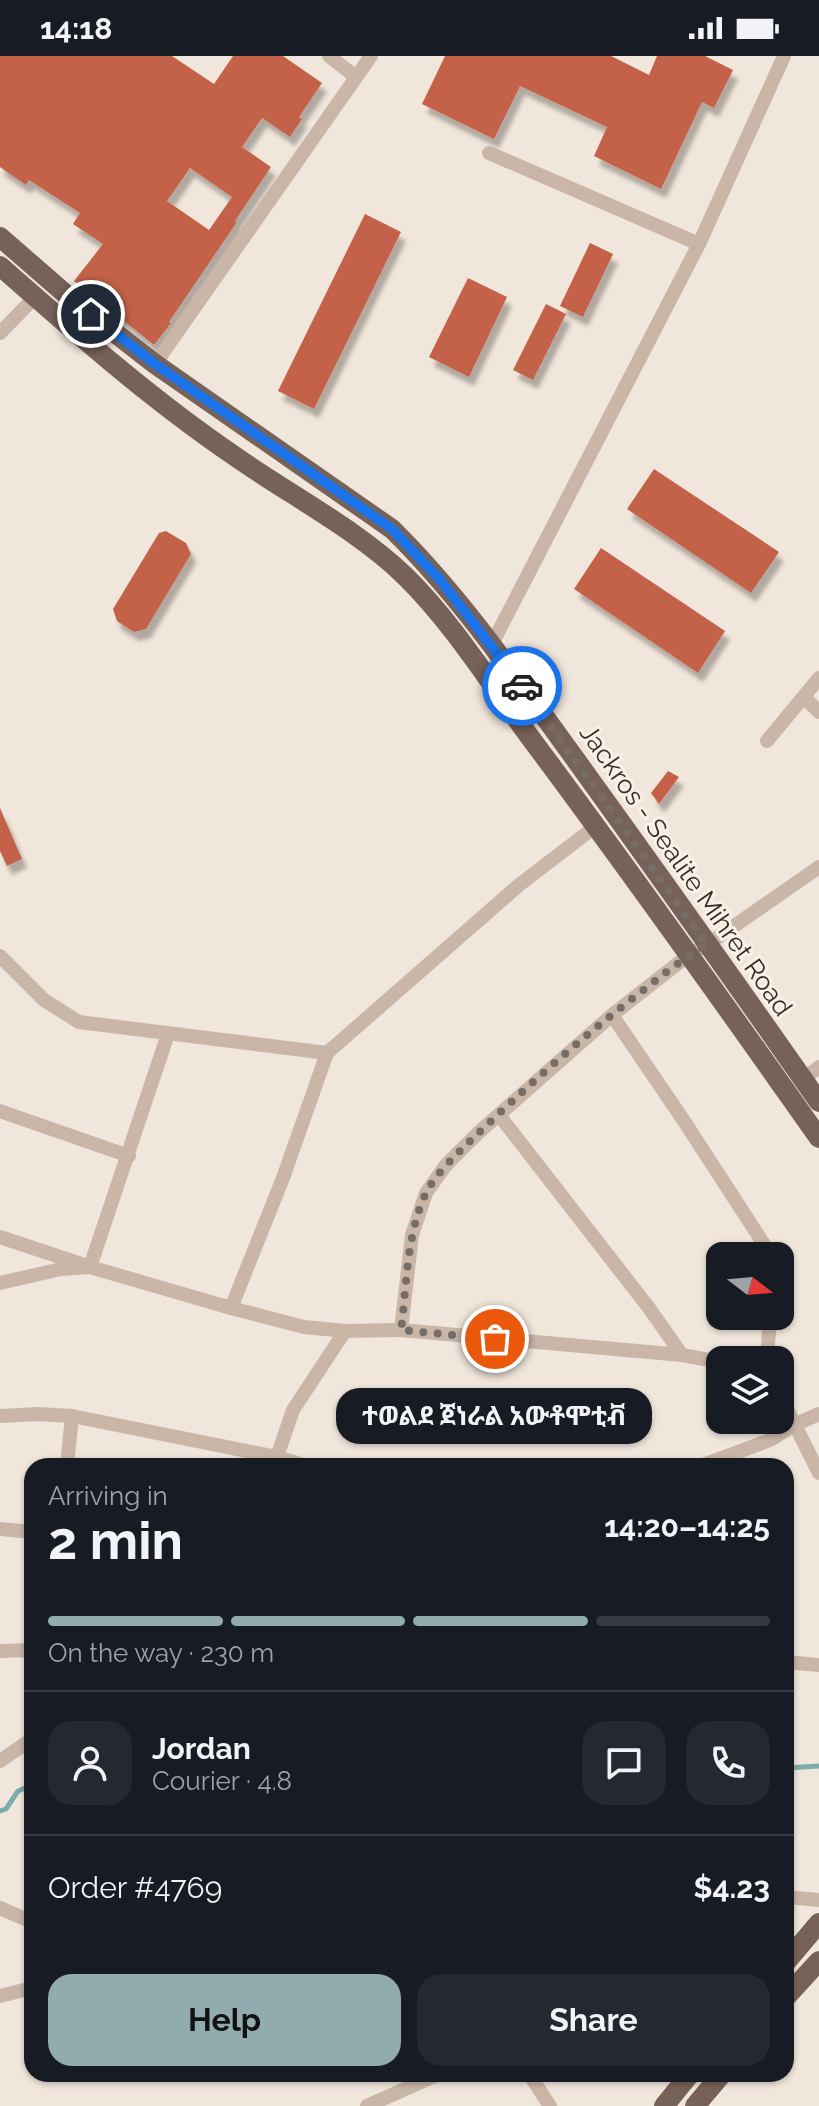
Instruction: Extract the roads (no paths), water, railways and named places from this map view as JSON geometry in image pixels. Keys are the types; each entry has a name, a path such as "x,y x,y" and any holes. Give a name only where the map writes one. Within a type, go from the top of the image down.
{"main road":[{"name":"Jackros - Sealite Mihret Road","path":"0,237 69,297 155,364 392,529 425,561 492,644 699,950 811,1073 819,1102"},
{"path":"0,266 114,365 233,456 374,548 405,576 461,642 596,826 699,950 819,1138"},
{"path":"233,456 250,431"},
{"path":"794,1953 819,1923"},
{"path":"794,1988 819,1961"},
{"path":"664,2106 684,2082"},
{"path":"695,2106 715,2082"}],"street":[{"path":"329,56 356,77"},
{"path":"155,364 371,56"},
{"path":"492,644 699,244 784,56"},
{"path":"489,153 699,244"},
{"path":"0,333 35,297"},
{"path":"767,741 819,678"},
{"path":"804,697 819,712"},
{"path":"231,1308 283,1178 327,1053 519,885 596,826"},
{"path":"401,1330 412,1235 426,1193 446,1165 612,1015 819,867"},
{"path":"0,956 44,1000 79,1022 327,1053"},
{"path":"612,1015 763,1242"},
{"path":"90,1267 168,1034"},
{"path":"0,1111 129,1156"},
{"path":"499,1115 682,1355"},
{"path":"0,1237 90,1267 304,1327 345,1331 401,1330 706,1359"},
{"path":"0,1283 61,1269 90,1267"},
{"path":"277,1457 293,1410 345,1331"},
{"path":"722,1458 770,1440 819,1414"},
{"path":"0,1416 72,1416 280,1458"},
{"path":"68,1458 72,1416"},
{"path":"794,1420 819,1473"},
{"path":"0,1529 24,1531"},
{"path":"0,1651 24,1650"},
{"path":"794,1663 819,1665"},
{"path":"0,1761 24,1744"},
{"path":"794,1898 819,1900"},
{"path":"0,1908 24,1918"},
{"path":"0,1996 24,1990"},
{"path":"367,2106 421,2082"},
{"path":"534,2082 550,2106"}],"waterway":[{"path":"794,1768 819,1766"},
{"path":"0,1811 6,1809 18,1791 24,1788"}],"place":[{"name":"ተወልደ ጀነራል አውቶሞቲቭ","path":"495,1339"}]}
